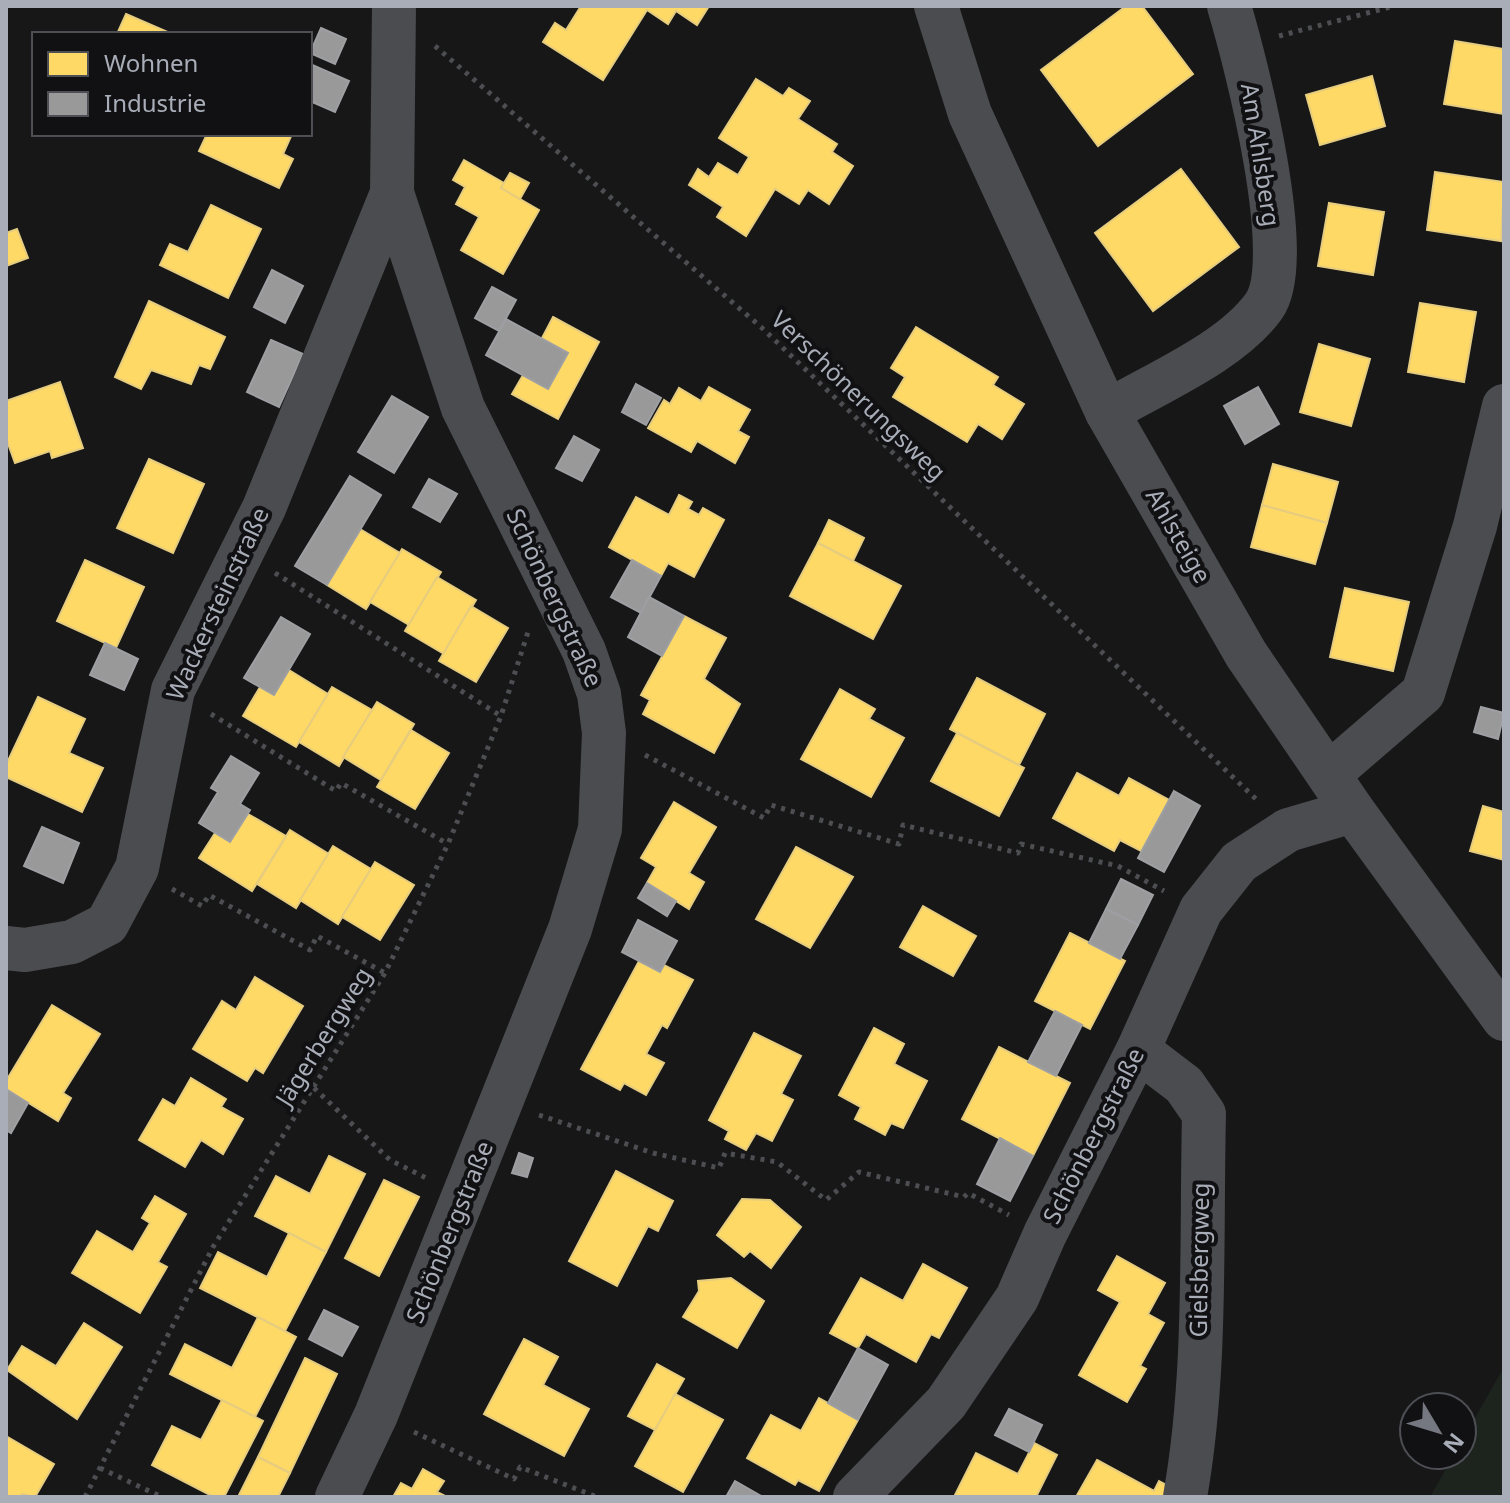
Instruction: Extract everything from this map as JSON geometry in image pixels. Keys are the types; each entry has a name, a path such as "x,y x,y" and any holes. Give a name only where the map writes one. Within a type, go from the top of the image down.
{"street":[{"name":"Ahlsteige","path":"936,6 970,114 1107,412 1246,654 1353,811 1504,1019"},
{"name":"Schönbergstraße","path":"337,1497 376,1415 570,929 600,829 604,733 599,694 584,651 463,408 392,193 394,8"},
{"name":"Am Ahlsberg","path":"1107,412 1240,333 1266,303 1276,271 1270,192 1235,26"},
{"name":"Wackersteinstraße","path":"12,959 72,942 107,924 137,868 173,690 264,508 392,193"},
{"path":"1329,774 1423,693 1475,526 1504,406"},
{"name":"Schönbergstraße","path":"855,1497 946,1403 1017,1298 1045,1234 1138,1050 1201,910 1239,862 1288,830 1353,811"},
{"name":"Gielsbergweg","path":"1138,1050 1184,1085 1204,1114 1193,1456 1185,1497"}],"path":[{"path":"1235,26 1394,6"},
{"name":"Verschönerungsweg","path":"394,8 761,327 1288,830"},
{"path":"242,552 501,716"},
{"name":"Jägerbergweg","path":"85,1497 213,1247 385,973 448,844 501,716 547,574"},
{"path":"173,690 336,791 341,783 448,844"},
{"path":"604,733 764,818 771,805 899,844 903,825 1018,853 1021,844 1118,866 1201,910"},
{"path":"137,868 202,906 209,895 310,950 317,936 385,973"},
{"path":"314,1088 390,1160 464,1198"},
{"path":"501,1102 653,1153 719,1168 725,1153 777,1162 826,1200 859,1172 964,1197 968,1193 1045,1234"},
{"path":"376,1415 514,1479 520,1467 597,1497"},
{"path":"100,1468 162,1497"}],"shaded area":[{"path":"1504,1367 1504,1497 1430,1497 1445,1471 1478,1471 1478,1413"}],"building: Wohnen":[{"path":"581,6 709,6 697,25 676,11 668,24 647,10 603,80 543,42 555,23 566,30"},
{"path":"1126,6 1142,6 1193,74 1098,146 1041,70"},
{"path":"126,14 167,32 118,32"},
{"path":"1455,41 1504,49 1504,114 1444,104"},
{"path":"1372,76 1385,126 1320,145 1306,95"},
{"path":"756,79 783,96 789,88 810,101 798,119 837,144 832,152 853,166 829,204 808,190 799,204 775,189 746,236 717,217 723,207 689,185 698,169 709,177 718,163 738,175 749,157 719,138"},
{"path":"206,136 291,136 283,154 293,159 279,188 199,151"},
{"path":"464,160 504,183 501,188 539,210 503,274 461,250 479,217 456,204 465,187 453,180"},
{"path":"1181,169 1239,247 1153,311 1095,233"},
{"path":"1435,172 1504,182 1501,241 1427,230"},
{"path":"510,173 529,183 520,199 501,188"},
{"path":"1329,203 1384,212 1373,275 1318,266"},
{"path":"211,205 261,229 228,298 160,265 170,244 188,252"},
{"path":"17,229 28,258 6,266 6,233"},
{"path":"149,301 225,337 210,369 199,365 191,384 151,370 141,389 115,377"},
{"path":"1420,303 1476,312 1464,382 1408,372"},
{"path":"553,317 599,342 558,419 512,394 523,375 548,389 568,353 542,338"},
{"path":"916,327 998,377 993,385 1024,404 1002,439 978,424 967,442 893,397 905,377 891,368"},
{"path":"1319,344 1370,359 1351,426 1300,412"},
{"path":"60,382 83,448 52,458 50,451 15,463 6,438 6,401"},
{"path":"709,387 750,410 738,431 749,437 735,463 697,441 691,452 648,428 664,400 670,404 679,388 701,401"},
{"path":"149,459 204,484 173,553 117,528"},
{"path":"1273,464 1338,482 1327,523 1262,505"},
{"path":"679,495 692,502 688,509 699,515 703,508 724,520 694,577 668,563 661,576 609,547 636,497 669,515"},
{"path":"1262,505 1327,523 1315,564 1251,547"},
{"path":"829,520 864,538 853,561 818,543"},
{"path":"360,529 400,553 366,609 327,585"},
{"path":"818,543 901,586 873,639 790,596"},
{"path":"402,549 441,572 409,625 370,602"},
{"path":"85,560 144,587 116,648 57,621"},
{"path":"437,577 476,600 444,654 405,631"},
{"path":"1345,588 1409,602 1393,671 1330,657"},
{"path":"471,606 508,628 476,682 439,661"},
{"path":"684,616 726,638 704,679 740,704 714,753 643,714 650,700 641,695"},
{"path":"289,670 328,694 296,747 243,716 260,687 274,695"},
{"path":"977,678 1045,714 1019,765 950,729"},
{"path":"332,687 372,710 339,766 299,742"},
{"path":"840,689 875,709 869,719 904,738 871,797 801,759"},
{"path":"38,697 85,719 69,753 103,768 82,812 6,777 6,765"},
{"path":"377,702 414,724 381,780 343,757"},
{"path":"411,730 449,753 415,809 377,787"},
{"path":"957,733 1024,768 999,816 931,781"},
{"path":"1077,773 1119,796 1129,778 1169,800 1141,851 1120,840 1114,851 1053,818"},
{"path":"674,802 716,827 689,873 704,882 689,909 647,883 656,867 641,858"},
{"path":"1483,806 1504,812 1504,860 1470,851"},
{"path":"248,814 286,836 252,891 199,858 215,833 230,842"},
{"path":"290,830 329,854 296,908 257,884"},
{"path":"333,846 371,869 338,924 300,900"},
{"path":"796,847 853,877 810,948 756,919"},
{"path":"375,862 414,885 380,940 342,917"},
{"path":"923,906 976,936 953,976 900,947"},
{"path":"1070,933 1125,961 1090,1029 1035,1001"},
{"path":"639,961 660,972 664,965 693,980 667,1028 662,1025 646,1054 664,1063 646,1095 624,1083 620,1090 581,1069"},
{"path":"255,977 303,1006 263,1073 255,1068 247,1081 193,1049 222,1001 236,1010"},
{"path":"52,1005 100,1034 63,1093 71,1098 58,1121 6,1089 6,1081"},
{"path":"874,1028 904,1044 894,1064 927,1081 903,1128 891,1123 885,1135 855,1119 861,1107 839,1095"},
{"path":"754,1033 801,1056 781,1094 793,1100 772,1141 756,1133 746,1150 725,1139 729,1131 709,1120"},
{"path":"999,1047 1070,1083 1033,1156 962,1119"},
{"path":"191,1078 226,1099 221,1107 243,1119 223,1154 201,1140 185,1167 139,1140 163,1099 175,1106"},
{"path":"329,1156 365,1174 326,1252 255,1216 276,1176 310,1194"},
{"path":"616,1171 673,1201 658,1231 648,1226 617,1286 569,1261"},
{"path":"384,1180 419,1197 379,1276 345,1258"},
{"path":"155,1196 186,1214 158,1262 167,1267 140,1313 72,1273 97,1231 133,1252 150,1223 142,1218"},
{"path":"742,1199 770,1200 801,1227 771,1268 750,1251 744,1257 717,1235"},
{"path":"289,1233 326,1252 285,1331 200,1288 218,1252 267,1277"},
{"path":"1117,1256 1165,1283 1148,1314 1164,1323 1140,1366 1146,1369 1127,1402 1079,1375 1120,1302 1098,1290"},
{"path":"923,1264 967,1288 939,1338 931,1334 916,1362 866,1334 858,1348 830,1333 861,1278 903,1301"},
{"path":"731,1278 764,1301 737,1348 683,1317 699,1291 698,1281"},
{"path":"258,1317 296,1337 255,1417 170,1374 185,1344 232,1368"},
{"path":"84,1323 122,1347 77,1419 7,1370 22,1346 56,1366"},
{"path":"524,1339 558,1357 543,1385 589,1409 564,1456 484,1414"},
{"path":"305,1358 337,1374 290,1473 258,1457"},
{"path":"657,1364 684,1379 655,1430 628,1416"},
{"path":"675,1394 723,1420 683,1492 635,1466"},
{"path":"819,1398 858,1420 819,1491 798,1480 795,1485 747,1458 771,1415 801,1431"},
{"path":"222,1400 263,1421 224,1497 214,1497 152,1465 172,1426 201,1440"},
{"path":"6,1436 54,1464 35,1497 22,1494 20,1497 6,1497"},
{"path":"1034,1443 1057,1455 1036,1497 954,1497 976,1453 1018,1474"},
{"path":"258,1457 290,1473 278,1497 238,1497"},
{"path":"1097,1460 1154,1491 1159,1481 1170,1487 1164,1497 1076,1497"},
{"path":"423,1469 444,1481 437,1492 447,1497 393,1497 401,1483 412,1489"}],"building: Industrie":[{"path":"321,28 346,39 335,64 312,54"},
{"path":"312,65 349,81 335,112 312,102"},
{"path":"272,270 303,286 285,323 254,307"},
{"path":"492,287 516,300 499,331 475,318"},
{"path":"506,319 568,353 548,389 486,355"},
{"path":"271,340 303,354 279,407 247,392"},
{"path":"636,384 661,398 646,425 622,412"},
{"path":"1258,387 1279,424 1245,444 1224,406"},
{"path":"392,396 428,417 394,473 358,452"},
{"path":"574,436 599,450 582,481 556,468"},
{"path":"350,476 381,495 327,585 295,566"},
{"path":"429,479 457,494 440,522 413,507"},
{"path":"632,560 661,576 641,613 611,597"},
{"path":"649,597 684,616 662,656 628,637"},
{"path":"281,617 310,634 274,695 244,678"},
{"path":"105,643 138,659 124,690 90,675"},
{"path":"1481,707 1504,713 1498,739 1474,732"},
{"path":"231,756 259,773 240,804 250,810 230,842 199,823 218,792 211,788"},
{"path":"1174,791 1200,806 1164,872 1138,858"},
{"path":"42,827 79,843 63,883 24,866"},
{"path":"1121,879 1153,895 1138,925 1106,909"},
{"path":"647,883 676,901 667,916 638,898"},
{"path":"1106,909 1138,925 1120,959 1089,943"},
{"path":"638,920 677,941 660,972 622,952"},
{"path":"1055,1011 1082,1025 1056,1076 1028,1062"},
{"path":"6,1089 28,1103 11,1133 6,1130"},
{"path":"1000,1138 1033,1156 1010,1201 977,1184"},
{"path":"519,1153 533,1158 527,1177 512,1173"},
{"path":"324,1310 358,1327 342,1356 309,1339"},
{"path":"858,1348 888,1365 858,1420 828,1403"},
{"path":"1009,1409 1042,1425 1029,1452 995,1435"},
{"path":"735,1481 763,1497 726,1497"}]}
